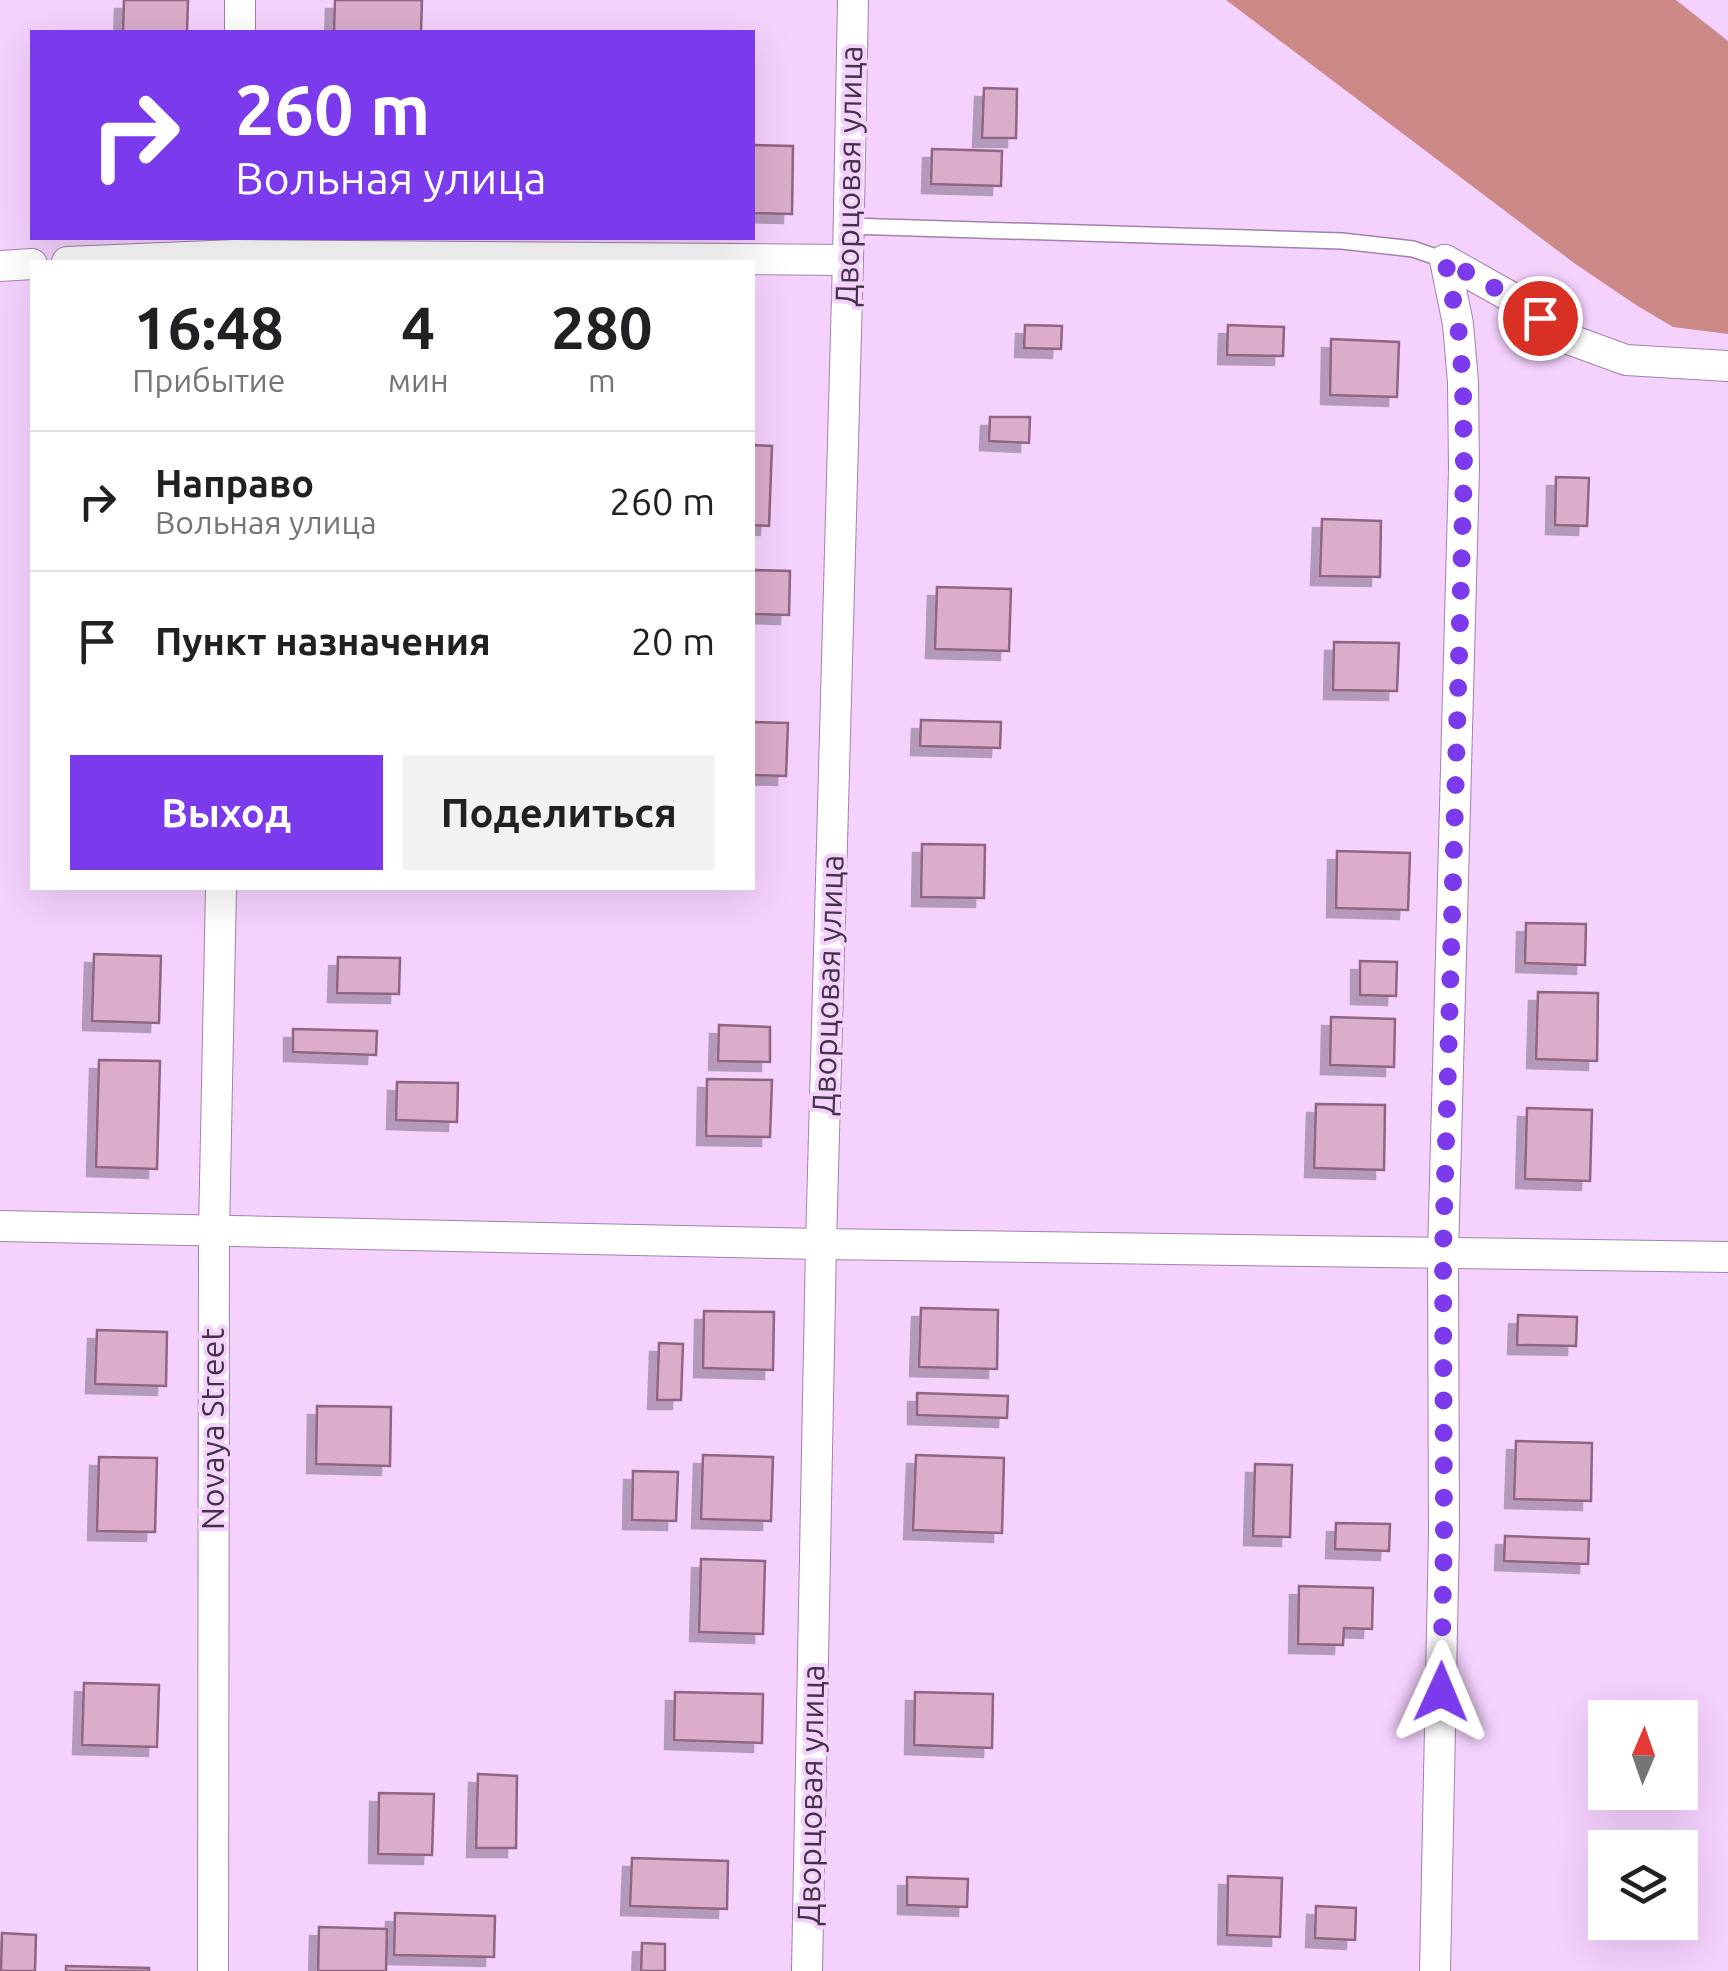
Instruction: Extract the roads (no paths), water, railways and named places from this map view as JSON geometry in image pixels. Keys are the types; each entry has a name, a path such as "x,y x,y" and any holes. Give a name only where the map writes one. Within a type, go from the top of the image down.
{"street":[{"path":"240,0 240,30"},
{"name":"Дворцовая улица","path":"808,1971 821,1244 853,0"},
{"path":"101,260 235,252 848,260"},
{"path":"1445,260 1509,296 1572,340 1608,354 1626,360 1728,366"},
{"path":"1435,1971 1444,1533 1443,1254 1464,469 1460,344 1445,260"},
{"path":"0,266 30,264"},
{"name":"Novaya Street","path":"213,1971 214,1232 221,890"},
{"path":"0,1226 1728,1258"}],"lane":[{"path":"849,226 1342,241 1413,249 1445,260"}]}
